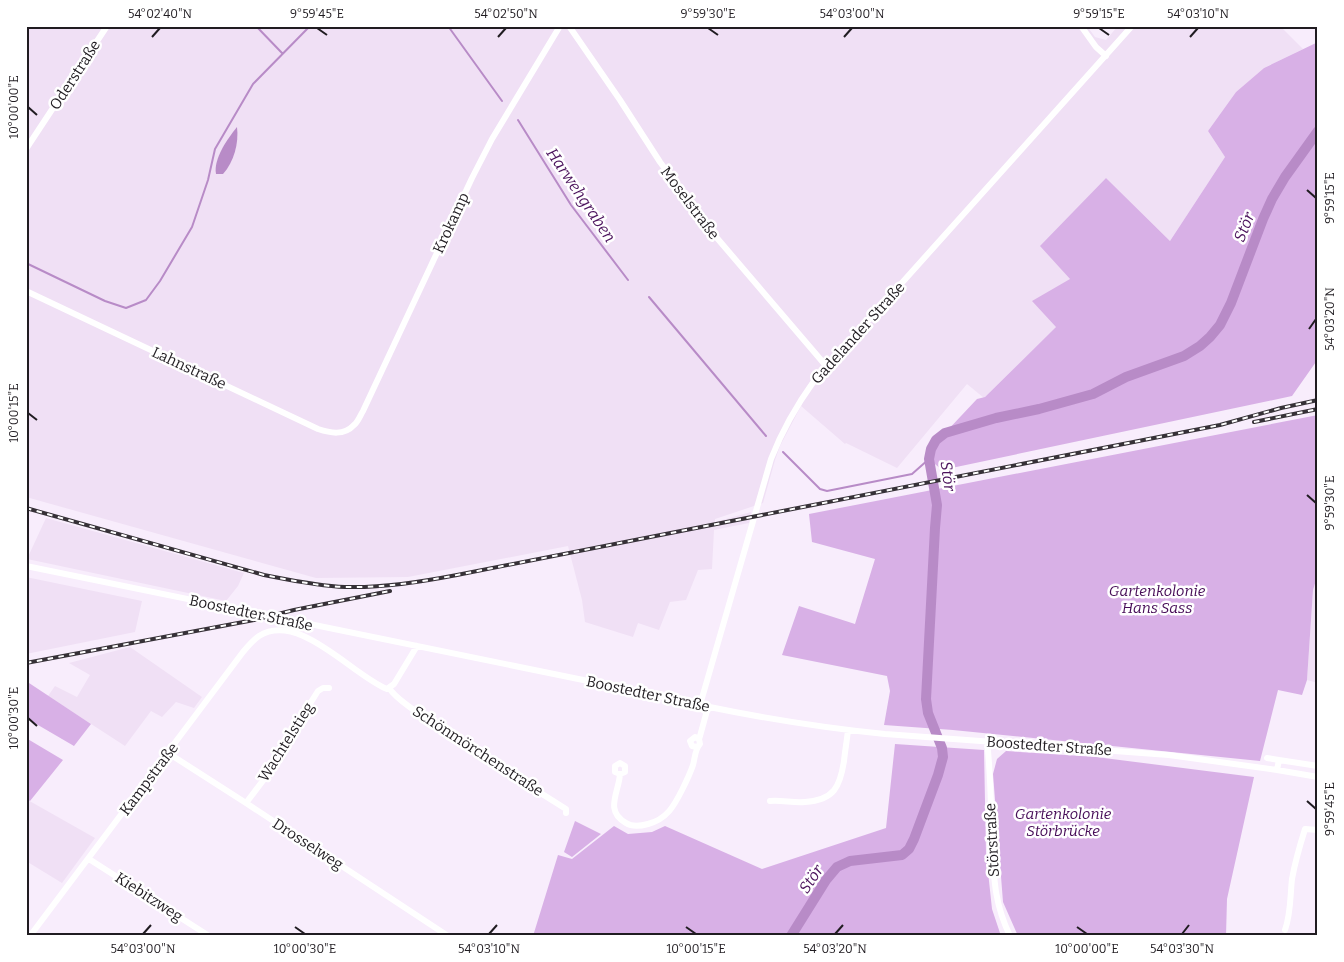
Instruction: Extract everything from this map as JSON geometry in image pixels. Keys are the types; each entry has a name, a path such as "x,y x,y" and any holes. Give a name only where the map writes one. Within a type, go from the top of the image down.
{"street":[{"name":"Oderstraße","path":"26,148 107,26"},
{"name":"Krokamp","path":"353,426 363,411 492,139 560,26"},
{"name":"Moselstraße","path":"569,26 660,162 695,210 826,367"},
{"path":"1081,26 1096,47 1106,56"},
{"name":"Gadelander Straße","path":"700,705 771,459 778,440 794,410 826,367 1132,26"},
{"name":"Lahnstraße","path":"26,291 318,429 337,433 353,426"},
{"name":"Boostedter Straße","path":"26,566 708,707 848,730 931,738 1169,755 1318,777"},
{"name":"Schönmörchenstraße","path":"274,630 289,631 307,637 385,688 389,688 400,700 432,722 532,788 566,808 566,813"},
{"name":"Kampstraße","path":"30,936 250,644 259,636 274,630"},
{"path":"389,688 394,684 418,646"},
{"name":"Wachtelstieg","path":"246,803 274,766 292,732 318,691 323,688 330,688"},
{"path":"620,774 620,781 613,801 614,810 622,821 638,826 655,822 668,813 689,775 696,756 697,747 700,744 698,739 708,707"},
{"path":"770,801 812,801 826,797 834,791 842,777 848,730"},
{"name":"Störstraße","path":"987,742 994,881 998,904 1010,936"},
{"name":"Drosselweg","path":"168,753 448,936"},
{"path":"1267,758 1318,766"},
{"path":"1277,770 1279,760"},
{"path":"1285,930 1289,918 1293,878 1305,829 1318,830"},
{"name":"Kiebitzweg","path":"89,859 209,936"}],"shaded area":[{"path":"26,26 1087,26 1095,37 1106,40 1118,26 1280,26 1303,49 1264,68 1236,92 1208,131 1225,157 1170,241 1106,178 1041,246 1070,279 1056,327 984,398 967,384 897,468 845,444 801,406 780,446 763,503 715,519 715,522 751,512 749,523 714,530 712,569 698,570 686,600 670,602 659,630 638,623 633,637 585,622 582,600 568,546 408,577 316,578 26,497"},
{"path":"237,127 233,158 223,174 216,174 219,155"},
{"path":"46,518 244,573 238,586 226,601 27,559"},
{"path":"1318,574 1318,683 1307,680 1313,590"},
{"path":"26,577 142,601 135,632 26,654"},
{"path":"130,647 202,697 194,708 176,702 162,717 151,711 125,746 48,696 55,686 77,697 90,675 69,663"},
{"path":"26,799 95,838 62,883 26,861"}],"green space":[{"path":"1318,42 1318,359 1292,396 942,470 929,459 931,449 936,440 977,399 985,397 1056,327 1032,301 1070,279 1040,246 1106,178 1170,241 1225,157 1208,131 1236,92 1264,68"},
{"name":"Gartenkolonie Hans Sass","path":"1318,415 1318,574 1313,590 1307,680 1302,695 1278,690 1260,761 953,730 884,725 890,691 887,676 782,655 799,606 855,624 875,559 812,542 809,514"},
{"path":"26,681 91,724 74,746 26,718"},
{"path":"26,738 63,760 30,801 26,799"},
{"path":"895,744 984,750 986,853 992,909 1001,936 533,936 558,855 572,859 614,826 628,834 652,832 665,826 762,869 886,828"},
{"name":"Gartenkolonie Störbrücke","path":"1006,751 1096,757 1254,777 1227,899 1226,936 1018,936 1003,902 993,774 997,759"},
{"path":"575,821 601,834 572,857 564,852"}],"waterway":[{"path":"256,26 282,53"},
{"name":"Harwehgraben","path":"26,263 105,301 126,308 146,300 160,281 192,227 208,180 215,149 253,84 310,26"},
{"name":"Harwehgraben","path":"448,26 502,101"},
{"name":"Harwehgraben","path":"518,120 571,205 628,280"},
{"name":"Harwehgraben","path":"791,936 826,880 837,867 850,861 902,855 909,849 938,775 943,757 942,748 928,713 926,699 937,505 929,459 931,449 936,440 945,433 996,418 1039,409 1093,394 1126,377 1184,356 1200,346 1220,325 1231,303 1272,199 1285,177 1318,131"},
{"name":"Harwehgraben","path":"649,297 766,436"},
{"name":"Harwehgraben","path":"783,452 820,489 827,491 912,474 929,459"}],"railway":[{"path":"26,508 264,575 335,586 387,585 457,575 1220,425 1318,400"},
{"path":"1254,422 1318,409"},
{"path":"26,663 254,620 390,591"}],"water label":[{"name":"Stör","path":"1244,227"},
{"name":"Stör","path":"948,476"},
{"name":"Stör","path":"811,879"}]}
